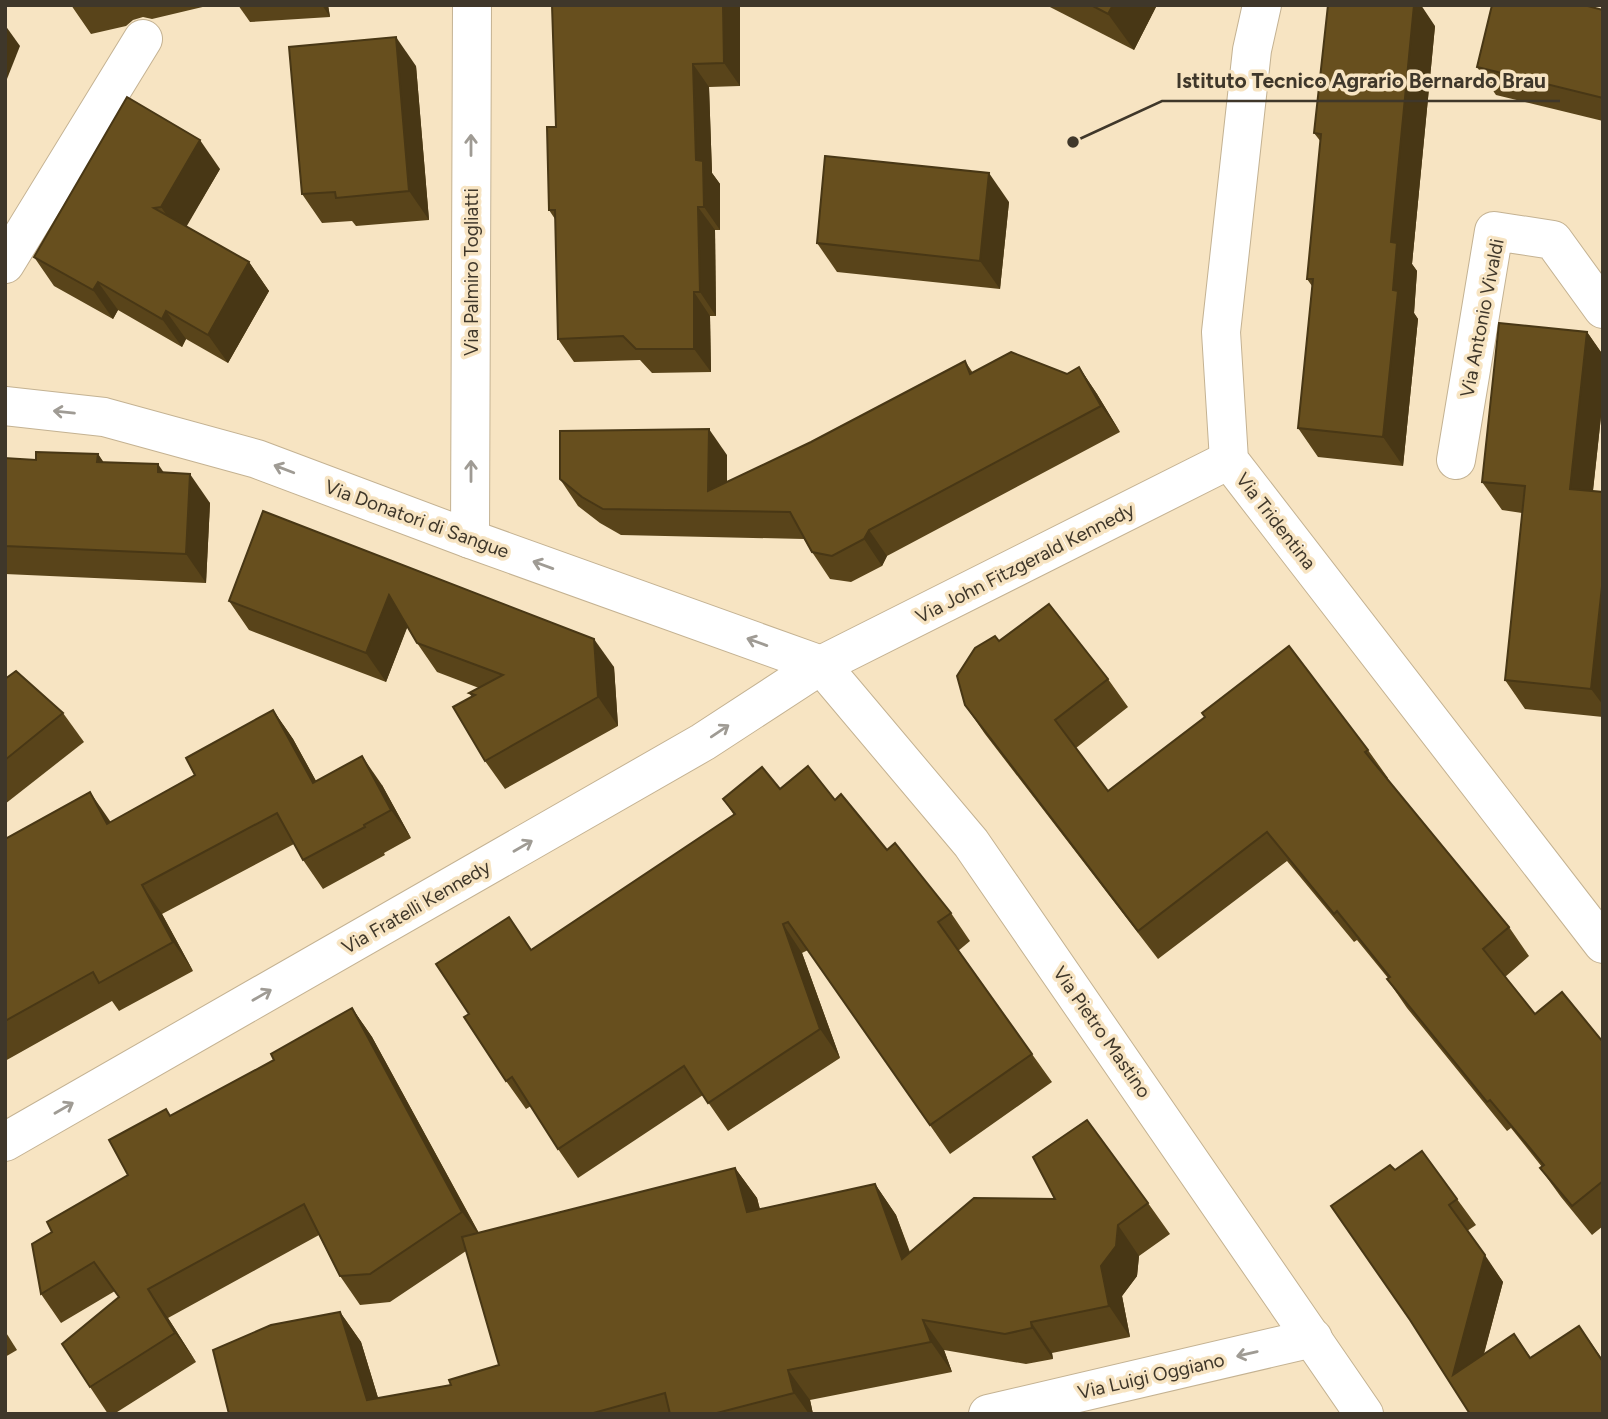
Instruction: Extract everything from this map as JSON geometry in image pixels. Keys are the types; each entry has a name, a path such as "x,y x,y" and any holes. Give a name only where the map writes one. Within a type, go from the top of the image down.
{"street":[{"name":"Via Palmiro Togliatti","path":"470,539 472,5"},
{"name":"Via Tridentina","path":"1262,5 1252,50 1221,332 1229,460 1603,944"},
{"path":"5,264 144,39"},
{"name":"Via Antonio Vivaldi","path":"1456,460 1494,231 1553,240 1603,309"},
{"name":"Via Donatori di Sangue","path":"5,407 104,416 244,455 821,665"},
{"name":"Via John Fitzgerald Kennedy","path":"821,665 1229,460"},
{"name":"Via Fratelli Kennedy","path":"5,1142 704,742 821,665"},
{"name":"Via Pietro Mastino","path":"821,665 971,843 1364,1414"},
{"name":"Via Luigi Oggiano","path":"988,1414 1313,1338"}],"building":[{"path":"552,5 723,5 724,63 693,64 696,160 703,161 704,207 698,207 700,292 694,292 694,349 636,349 623,336 558,339 555,210 549,210 547,127 556,127"},
{"path":"1091,5 1113,5 1108,14"},
{"path":"1328,5 1414,5 1391,242 1397,243 1393,290 1398,291 1383,437 1298,428 1313,279 1307,279 1321,134 1314,133"},
{"path":"1492,5 1584,5 1603,10 1603,98 1477,67"},
{"path":"396,37 409,191 336,198 335,192 302,194 289,47"},
{"path":"127,97 200,140 161,207 154,208 249,262 208,335 166,311 162,319 98,282 93,290 34,257"},
{"path":"825,156 989,173 980,261 817,243"},
{"path":"1499,323 1587,332 1570,489 1603,492 1603,577 1591,689 1505,680 1525,486 1482,482"},
{"path":"1011,352 1067,374 1079,367 1101,406 869,530 864,539 832,556 812,552 790,512 603,509 582,497 560,479 560,431 709,429 708,491 811,442 965,361 970,374"},
{"path":"36,452 98,454 97,462 158,464 158,472 190,474 186,554 5,546 5,458 36,460"},
{"path":"263,511 594,639 598,697 485,761 453,707 475,695 469,693 503,675 417,643 389,595 366,653 229,601"},
{"path":"1049,604 1108,679 1055,720 1108,791 1205,717 1202,713 1289,646 1368,750 1365,752 1509,927 1483,949 1535,1014 1562,992 1603,1042 1603,1181 1572,1206 1540,1168 1544,1165 1490,1100 1487,1102 1387,979 1390,977 1337,911 1334,914 1267,832 1138,931 965,705 957,676 975,648 995,636 999,641"},
{"path":"16,671 63,713 5,760 5,679"},
{"path":"273,710 313,783 362,756 391,810 303,860 277,813 142,885 173,942 99,983 93,972 5,1021 5,839 90,792 107,824 195,775 186,758"},
{"path":"808,766 835,800 841,794 887,850 895,843 951,913 938,922 1032,1054 930,1125 788,922 783,924 820,1029 708,1103 684,1066 558,1149 512,1077 506,1081 464,1017 469,1014 436,964 509,917 531,950 735,814 723,799 762,767 780,789"},
{"path":"352,1008 462,1212 370,1274 340,1276 304,1204 148,1289 175,1333 90,1387 62,1344 119,1297 94,1262 41,1294 32,1244 52,1232 47,1222 128,1175 109,1140 166,1109 170,1116 274,1060 271,1054"},
{"path":"1087,1120 1148,1203 1118,1225 1116,1246 1101,1266 1109,1306 1031,1322 1032,1328 1005,1334 923,1320 931,1342 788,1370 794,1393 713,1414 670,1414 665,1393 590,1414 229,1414 213,1350 271,1325 340,1312 367,1400 451,1385 449,1380 499,1365 462,1237 735,1168 747,1212 875,1184 902,1259 974,1198 1055,1199 1033,1157"},
{"path":"1422,1151 1457,1199 1449,1205 1485,1255 1453,1375 1514,1334 1530,1358 1579,1326 1603,1362 1603,1414 1470,1414 1410,1320 1331,1206 1390,1165 1395,1170"}],"place":[{"name":"Istituto Tecnico Agrario Bernardo Brau","path":"1073,142"}]}
